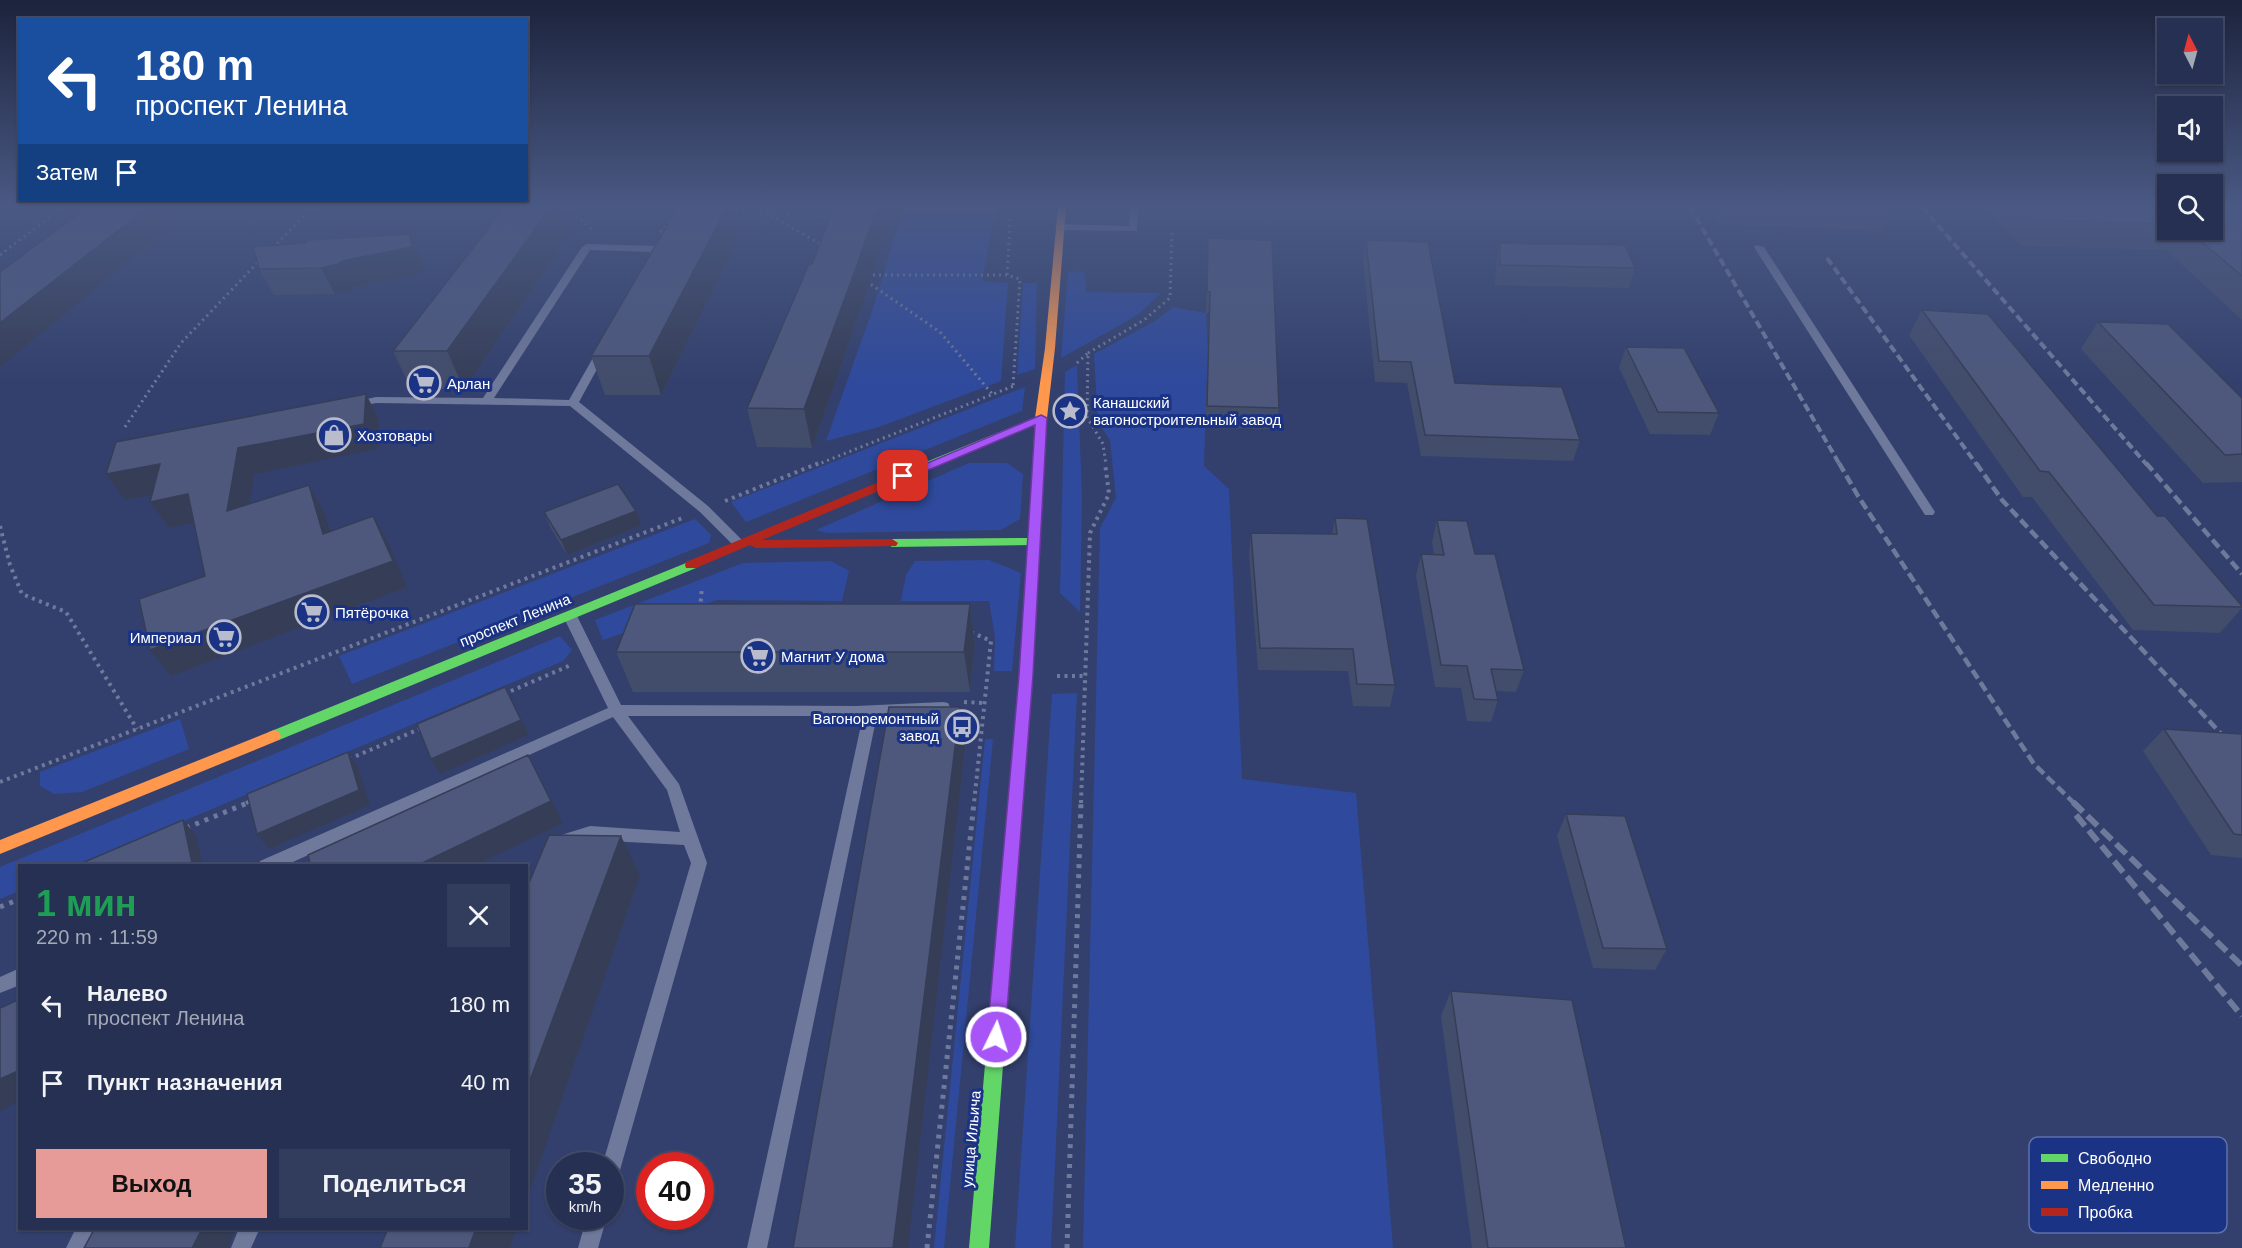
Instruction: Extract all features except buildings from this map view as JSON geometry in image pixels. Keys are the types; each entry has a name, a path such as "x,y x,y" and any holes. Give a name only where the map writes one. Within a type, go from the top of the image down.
{"street":[{"name":"улица Ильича","path":"979,1248 1026,675 1041,418 1057,265"},
{"name":"проспект Ленина","path":"0,847 570,616 1041,418"},
{"path":"739,544 1032,542"}],"lane":[{"path":"486,401 574,265"},
{"path":"1771,265 1929,512"},
{"path":"573,403 606,345"},
{"path":"341,407 376,400 573,403 704,509 739,544"},
{"path":"570,616 616,710 674,788 699,863 615,1152"},
{"path":"270,864 616,710 871,711 943,707"},
{"path":"757,1248 871,711"},
{"path":"548,854 552,844 590,833 690,839"},
{"path":"0,985 18,977"},
{"path":"76,1248 87,1230"},
{"path":"241,1248 249,1230"},
{"path":"588,1248 593,1230"}],"path":[{"path":"125,427 181,343 255,265"},
{"path":"1007,276 1008,265"},
{"path":"0,782 704,509 1036,376 1062,376 1088,353 1144,320 1170,298 1171,265"},
{"path":"993,395 940,332 858,275 1007,276 1020,279 1013,387"},
{"path":"1067,1248 1089,628 1090,533 1109,494 1103,444 1088,417 1088,353"},
{"path":"0,526 10,566 22,594 66,612 137,729"},
{"path":"699,610 706,558"},
{"path":"0,907 18,900"}],"shaded area":[{"path":"886,265 985,265 982,281 1008,283 1001,381 879,427 826,441"},
{"path":"1068,271 1085,272 1086,292 1161,293 1138,315 1061,358"},
{"path":"1023,283 1037,283 1035,369 1017,375"},
{"path":"1173,307 1206,313 1208,350 1204,466 1229,489 1242,779 1356,793 1393,1248 1083,1248 1100,528 1116,498 1110,440 1098,422 1094,354 1155,321"},
{"path":"1077,365 1082,499 1080,612 1060,593 1065,372"},
{"path":"1025,387 1022,411 746,522 731,502"},
{"path":"969,463 1007,463 1023,474 1020,519 1001,530 827,533 816,530"},
{"path":"695,519 711,535 709,543 352,684 339,656"},
{"path":"989,560 1021,573 1012,671 994,671 995,637 989,601 901,601 906,575 915,561"},
{"path":"831,561 849,571 842,601 717,600 603,640 595,620 743,563"},
{"path":"560,636 572,650 563,661 81,864 18,864 18,891 0,899 0,867"},
{"path":"1077,693 1051,1248 1015,1248 1052,694"},
{"path":"180,719 189,749 82,792 54,794 40,786 40,772"},
{"path":"985,739 993,739 944,1248 934,1248"}],"railway":[{"path":"1724,265 1840,465"},
{"path":"1832,265 1977,465"},
{"path":"1973,265 2147,465"},
{"path":"1839,463 1858,496 2034,764 2074,803"},
{"path":"1976,463 2002,500 2242,756"},
{"path":"2146,463 2242,574"},
{"path":"2073,802 2242,966"},
{"path":"2076,815 2242,1016"}],"traffic: fast":[{"path":"903,476 1041,418"},
{"path":"892,543 1032,542"},
{"path":"979,1248 1026,675 1033,561"},
{"path":"274,736 691,565"}],"traffic: slow":[{"path":"1033,561 1041,418 1057,265"},
{"path":"0,847 274,736"}],"traffic: jam":[{"path":"691,565 903,476"},
{"path":"756,544 892,543"}],"place":[{"name":"Арлан","path":"424,383"},
{"name":"Канашский вагоностроительный завод","path":"1070,411"},
{"name":"Хозтовары","path":"334,435"},
{"name":"Пятёрочка","path":"312,612"},
{"name":"Империал","path":"224,637"},
{"name":"Магнит У дома","path":"758,656"},
{"name":"Вагоноремонтный завод","path":"962,727"}],"route":[{"path":"903,476 1041,418 1026,675 996,1037"}]}
